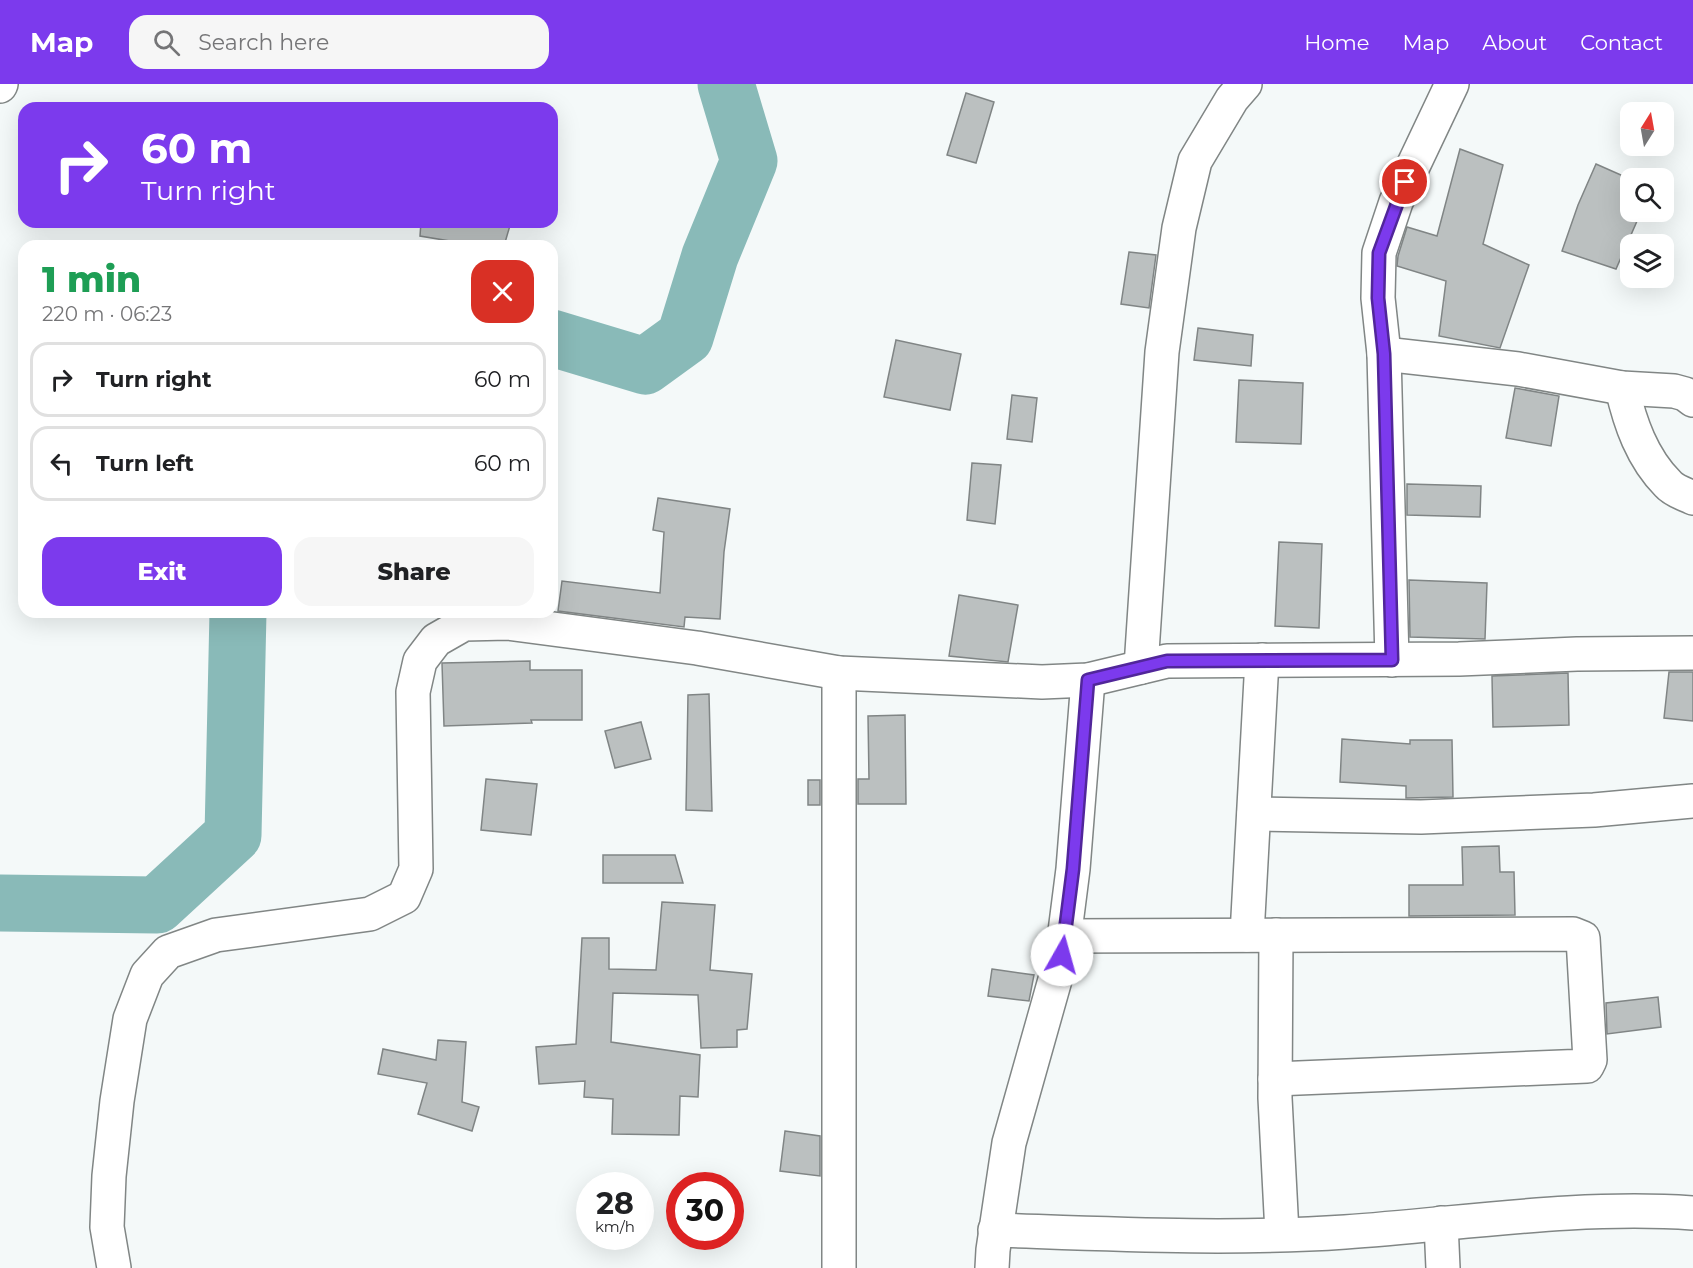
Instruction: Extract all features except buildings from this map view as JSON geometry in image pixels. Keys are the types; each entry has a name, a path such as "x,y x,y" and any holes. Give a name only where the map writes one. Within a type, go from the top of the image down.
{"street":[{"path":"1141,667 1162,352 1179,228 1195,161 1232,99 1245,84"},
{"path":"1392,660 1384,354 1378,298 1379,253 1396,202 1452,84"},
{"path":"1384,354 1518,369 1622,388 1674,391 1685,394 1693,400"},
{"path":"1622,388 1630,421 1646,456 1670,486 1693,498"},
{"path":"114,1268 107,1227 109,1176 117,1101 130,1019 147,975 168,952 216,935 370,915 404,897 416,869 413,692 420,661 436,640 464,624 508,623 697,648 839,673 1042,682 1088,680 1167,661 1392,660 1693,653"},
{"path":"1262,660 1254,814 1261,935 1275,1079 1282,1233"},
{"path":"839,673 839,1268"},
{"path":"993,1268 995,1230 1009,1143 1062,955 1073,869 1088,680"},
{"path":"1254,814 1433,817 1594,810 1693,801"},
{"path":"1065,936 1578,935 1584,941 1590,1060 1583,1067 1275,1079"},
{"path":"995,1230 1163,1236 1343,1232 1560,1213 1693,1213"},
{"path":"1441,1222 1443,1268"}],"waterway":[{"path":"558,340 645,366 685,337 710,256 749,161 726,84"},
{"path":"0,903 157,905 233,835 238,618"}],"route":[{"path":"1062,955 1073,869 1088,680 1167,661 1392,660 1384,354 1378,298 1379,253 1405,182"}]}
